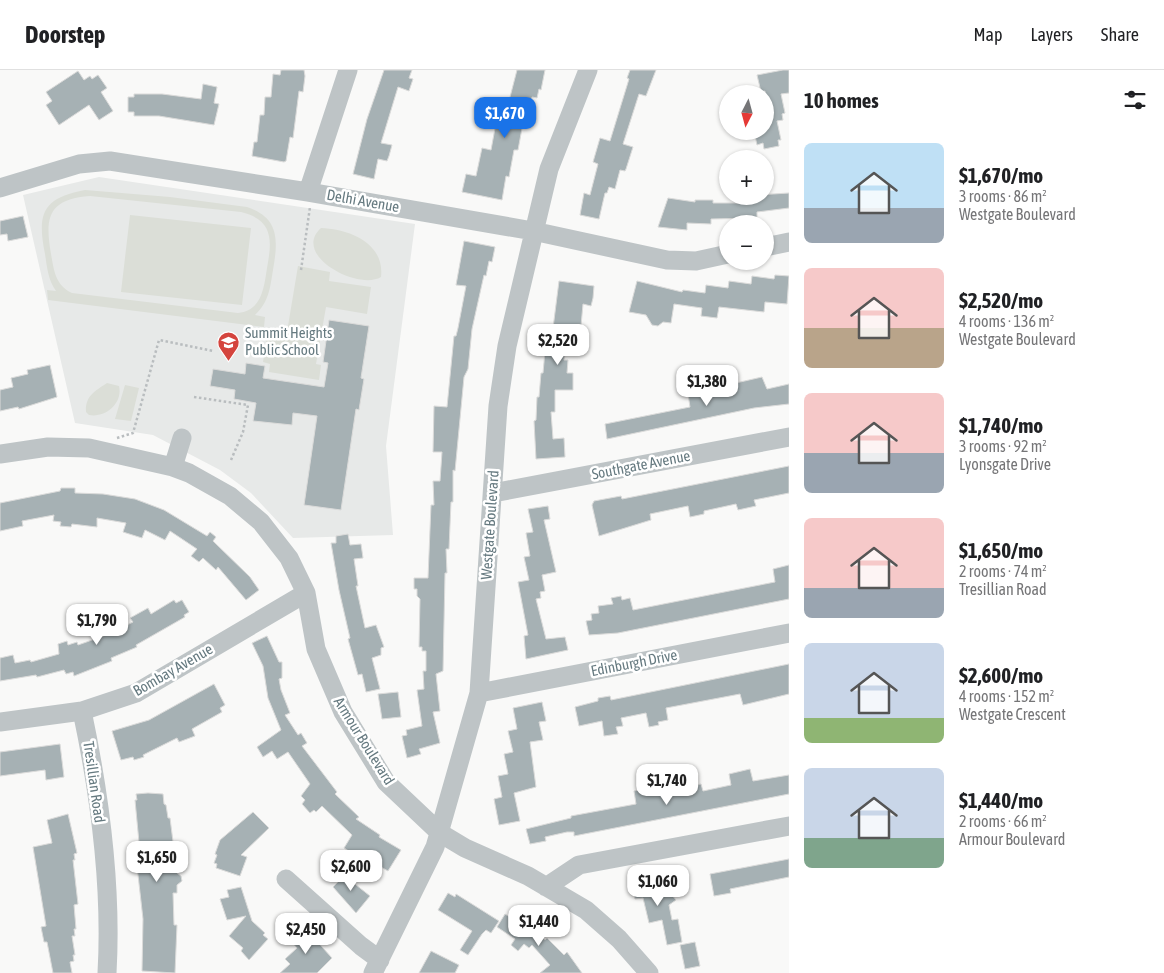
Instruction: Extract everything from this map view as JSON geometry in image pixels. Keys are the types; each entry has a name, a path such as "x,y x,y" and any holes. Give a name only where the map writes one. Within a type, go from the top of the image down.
{"street":[{"path":"310,192 348,70"},
{"name":"Westgate Boulevard","path":"377,966 436,847 479,693 498,406 507,346 549,169 588,70"},
{"name":"Delhi Avenue","path":"0,188 79,164 110,161 310,192 533,231 667,260 696,261 719,256"},
{"path":"774,245 789,242"},
{"name":"Southgate Avenue","path":"493,492 789,437"},
{"path":"173,467 182,438"},
{"name":"Armour Boulevard","path":"0,454 48,447 89,448 173,467 189,473 230,496 261,522 289,558 306,593 316,649 343,712 386,782 440,833 465,848 528,876 586,910 619,938 649,973"},
{"name":"Bombay Avenue","path":"0,722 82,711 136,693 306,593"},
{"name":"Edinburgh Drive","path":"479,693 789,633"},
{"name":"Tresillian Road","path":"82,711 99,812 109,932 107,973"},
{"path":"546,887 579,865 789,826"},
{"path":"286,880 361,946 377,966"}],"path":[{"path":"301,270 310,192"},
{"path":"114,439 132,433 158,340 213,351"},
{"path":"194,397 248,405 243,432 231,460"}],"shaded area":[{"name":"Summit Heights Public School","path":"99,177 415,224 386,446 393,535 293,538 251,493 220,470 153,435 75,423 23,195"},
{"path":"85,190 170,197 247,207 266,217 274,232 276,249 268,294 260,310 255,315 265,317 264,327 48,300 47,290 56,291 47,269 42,228 43,218 51,203 71,193","holes":["90,196 241,212 260,220 265,226 270,241 263,290 257,303 246,311 238,313 72,293 62,286 54,271 49,242 49,221 57,206 65,201"]},
{"path":"130,215 251,228 242,305 121,292"},
{"path":"321,228 343,231 363,240 377,255 381,265 381,277 371,280 358,279 344,275 331,268 314,249 314,238"},
{"path":"298,266 330,272 329,281 371,287 367,314 326,307 316,364 321,365 319,380 269,372 270,364 263,362 267,336 286,338"},
{"path":"107,383 119,386 120,392 116,403 107,412 89,415 86,412 86,406 89,398 95,391"},
{"path":"125,385 139,388 131,421 115,419"}],"building":[{"path":"281,70 304,70 305,76 303,92 299,91 293,138 290,137 286,161 284,162 252,156 254,142 257,142 260,115 264,115 265,97 271,97 273,74 280,75"},
{"path":"384,70 412,70 409,78 413,79 409,91 398,87 381,143 392,145 387,161 378,159 374,179 353,174 367,119"},
{"path":"517,70 545,70 541,90 539,89 537,98 532,97 527,124 523,123 518,150 514,150 509,177 506,176 502,200 462,192 466,174 476,176 482,148 491,150 496,123 503,124"},
{"path":"630,70 656,70 646,96 639,94 623,144 633,147 626,169 625,171 620,170 615,189 609,187 607,193 605,193 599,219 580,215 584,193 590,195 598,164 593,162 600,138 610,141"},
{"path":"789,70 789,93 781,94 785,113 782,114 783,120 777,121 781,140 778,140 779,146 764,149 763,143 757,145 756,140 774,140 774,85 759,85 757,75"},
{"path":"78,71 84,80 90,76 92,79 98,75 107,88 101,92 113,111 99,120 89,105 59,125 46,105 52,101 46,92"},
{"path":"203,84 217,87 214,103 219,104 214,125 159,116 134,116 134,112 128,112 128,97 134,97 134,94 162,94 201,99"},
{"path":"789,193 789,208 757,212 757,215 719,215 719,219 711,219 711,224 687,223 687,230 658,227 668,198 695,202 695,200 713,200 713,203 719,203 719,205 774,205 774,194"},
{"path":"23,216 28,237 8,241 7,234 0,235 0,221"},
{"path":"464,241 495,247 492,262 489,261 486,276 484,275 472,329 468,369 464,377 455,471 453,470 453,502 451,502 449,549 446,549 447,573 445,573 443,671 436,674 440,711 433,712 440,743 419,749 421,754 407,758 402,736 407,735 406,730 422,726 417,690 424,689 423,671 426,671 426,651 422,651 422,647 419,647 420,599 417,596 417,589 414,589 414,578 428,578 431,505 434,505 433,481 440,481 442,452 433,452 434,406 447,407 454,336 456,336 458,328 466,286 456,285"},
{"path":"775,275 789,276 787,304 765,302 764,312 719,307 717,318 701,316 702,308 674,304 671,323 663,322 658,326 652,325 646,315 629,312 637,281 682,292 683,290 705,293 706,285 728,288 729,281 751,284 752,276 774,279"},
{"path":"559,281 594,286 593,298 591,306 583,304 581,326 566,325 564,360 568,360 567,373 573,373 573,390 555,390 555,412 551,412 553,439 564,438 565,457 536,459 534,421 536,420 537,397 539,397 545,351 548,351 550,327 553,328"},
{"path":"329,320 369,326 361,378 364,379 359,410 356,409 341,510 304,505 317,416 293,413 292,425 253,421 256,403 234,399 235,390 210,386 213,369 245,374 246,363 265,366 263,378 324,387 328,363 323,362"},
{"path":"50,365 57,397 19,409 18,407 0,411 0,390 13,387 11,378 28,374 27,370"},
{"path":"762,377 767,389 789,384 789,404 754,408 607,439 605,424 690,407 688,394"},
{"path":"789,466 789,493 754,500 756,506 738,510 736,504 704,511 704,514 690,517 688,506 650,514 651,520 599,536 592,505 594,501 621,496 622,499"},
{"path":"61,488 75,488 75,493 103,494 135,499 164,510 207,536 210,532 216,537 213,541 250,577 259,590 246,600 218,567 216,570 203,558 199,562 191,556 197,549 170,531 165,540 145,530 142,538 123,532 126,523 97,518 97,527 72,524 71,527 60,526 61,522 53,521 54,515 22,521 23,526 0,531 0,503 60,491"},
{"path":"548,506 550,519 544,520 556,572 542,575 545,591 540,592 541,598 536,599 546,639 565,637 568,650 526,659 524,636 528,635 518,582 529,580 524,557 530,556 526,533 533,532 528,509"},
{"path":"348,534 350,545 361,544 363,558 354,559 358,586 356,586 365,628 376,625 384,647 381,648 381,655 372,658 380,689 366,692 362,674 358,675 348,639 350,638 331,543 336,543 336,536"},
{"path":"789,565 789,599 618,633 589,635 586,621 592,620 591,614 599,613 598,606 613,604 611,598 621,596 622,600 630,598 633,610 775,582 773,569"},
{"path":"174,600 176,603 182,600 189,612 184,615 185,617 136,645 137,647 111,658 112,661 74,676 73,672 66,674 64,670 37,677 36,675 0,681 0,658 13,655 15,663 30,660 31,662 59,654 58,644 67,641 68,645 77,642 78,645 109,634 133,622 130,618 148,608 151,614"},
{"path":"267,636 279,662 282,662 282,678 279,679 290,713 285,715 298,735 301,733 307,743 302,746 337,792 335,794 359,817 356,819 380,835 379,837 401,850 388,871 365,858 363,860 344,848 352,835 322,806 316,812 314,810 310,813 302,804 305,800 301,796 310,784 288,752 277,759 272,751 263,757 257,747 281,730 268,698 263,666 252,643"},
{"path":"789,664 789,694 743,705 740,694 666,708 668,720 658,722 659,725 649,727 646,713 621,718 623,726 616,727 618,734 604,736 602,721 579,726 575,707 598,701 598,698 610,696 611,700"},
{"path":"214,684 225,705 220,708 222,712 192,729 195,736 179,742 177,738 143,755 144,757 134,760 133,757 121,760 112,731 149,720"},
{"path":"398,692 401,717 382,719 378,694"},
{"path":"542,702 546,721 539,722 543,740 530,742 536,787 514,793 520,821 499,825 494,799 502,797 498,776 508,774 504,754 513,752 508,731 517,729 513,708"},
{"path":"60,744 64,777 46,780 45,770 0,776 0,752"},
{"path":"750,769 753,781 789,775 789,794 574,836 574,832 567,832 545,837 546,841 530,844 526,829 571,818 571,816 636,804 634,791 653,787 654,794 701,784 703,791 731,785 729,774"},
{"path":"136,794 163,794 168,818 170,818 177,873 181,876 182,881 177,885 177,893 173,893 174,925 177,925 175,973 142,971 143,919 137,866 137,853 140,853 135,800 137,800"},
{"path":"253,812 269,828 241,855 247,857 240,876 216,868 217,864 214,863 217,855 215,854 220,840"},
{"path":"68,814 77,853 74,854 75,860 73,860 78,904 74,905 76,929 74,929 75,936 72,936 75,955 73,955 74,961 70,962 72,973 53,973 47,942 44,942 41,927 46,926 33,847 52,843 47,820"},
{"path":"789,859 789,877 730,889 731,893 714,896 710,874"},
{"path":"336,869 370,896 356,913 333,887 338,882"},
{"path":"659,876 663,895 670,893 676,900 669,905 672,920 678,919 682,942 667,945 662,920 649,923 643,898 635,899 631,881"},
{"path":"241,887 252,921 265,933 263,935 268,939 249,960 241,951 243,948 229,936 246,916 227,920 220,899 229,897 227,890"},
{"path":"448,893 455,897 456,894 499,921 491,933 486,930 482,934 468,955 460,950 472,931 438,910"},
{"path":"505,914 526,927 528,925 545,940 547,938 564,955 567,952 582,973 540,973 550,965 532,945 529,948 524,944 518,951 511,945 515,939 497,927"},
{"path":"304,927 332,958 317,973 280,973 290,964 285,959 297,948 290,940"},
{"path":"695,942 700,966 685,969 680,945"},
{"path":"431,951 459,965 455,973 419,973"}],"place":[{"name":"Summit Heights Public School","path":"229,361"}]}
